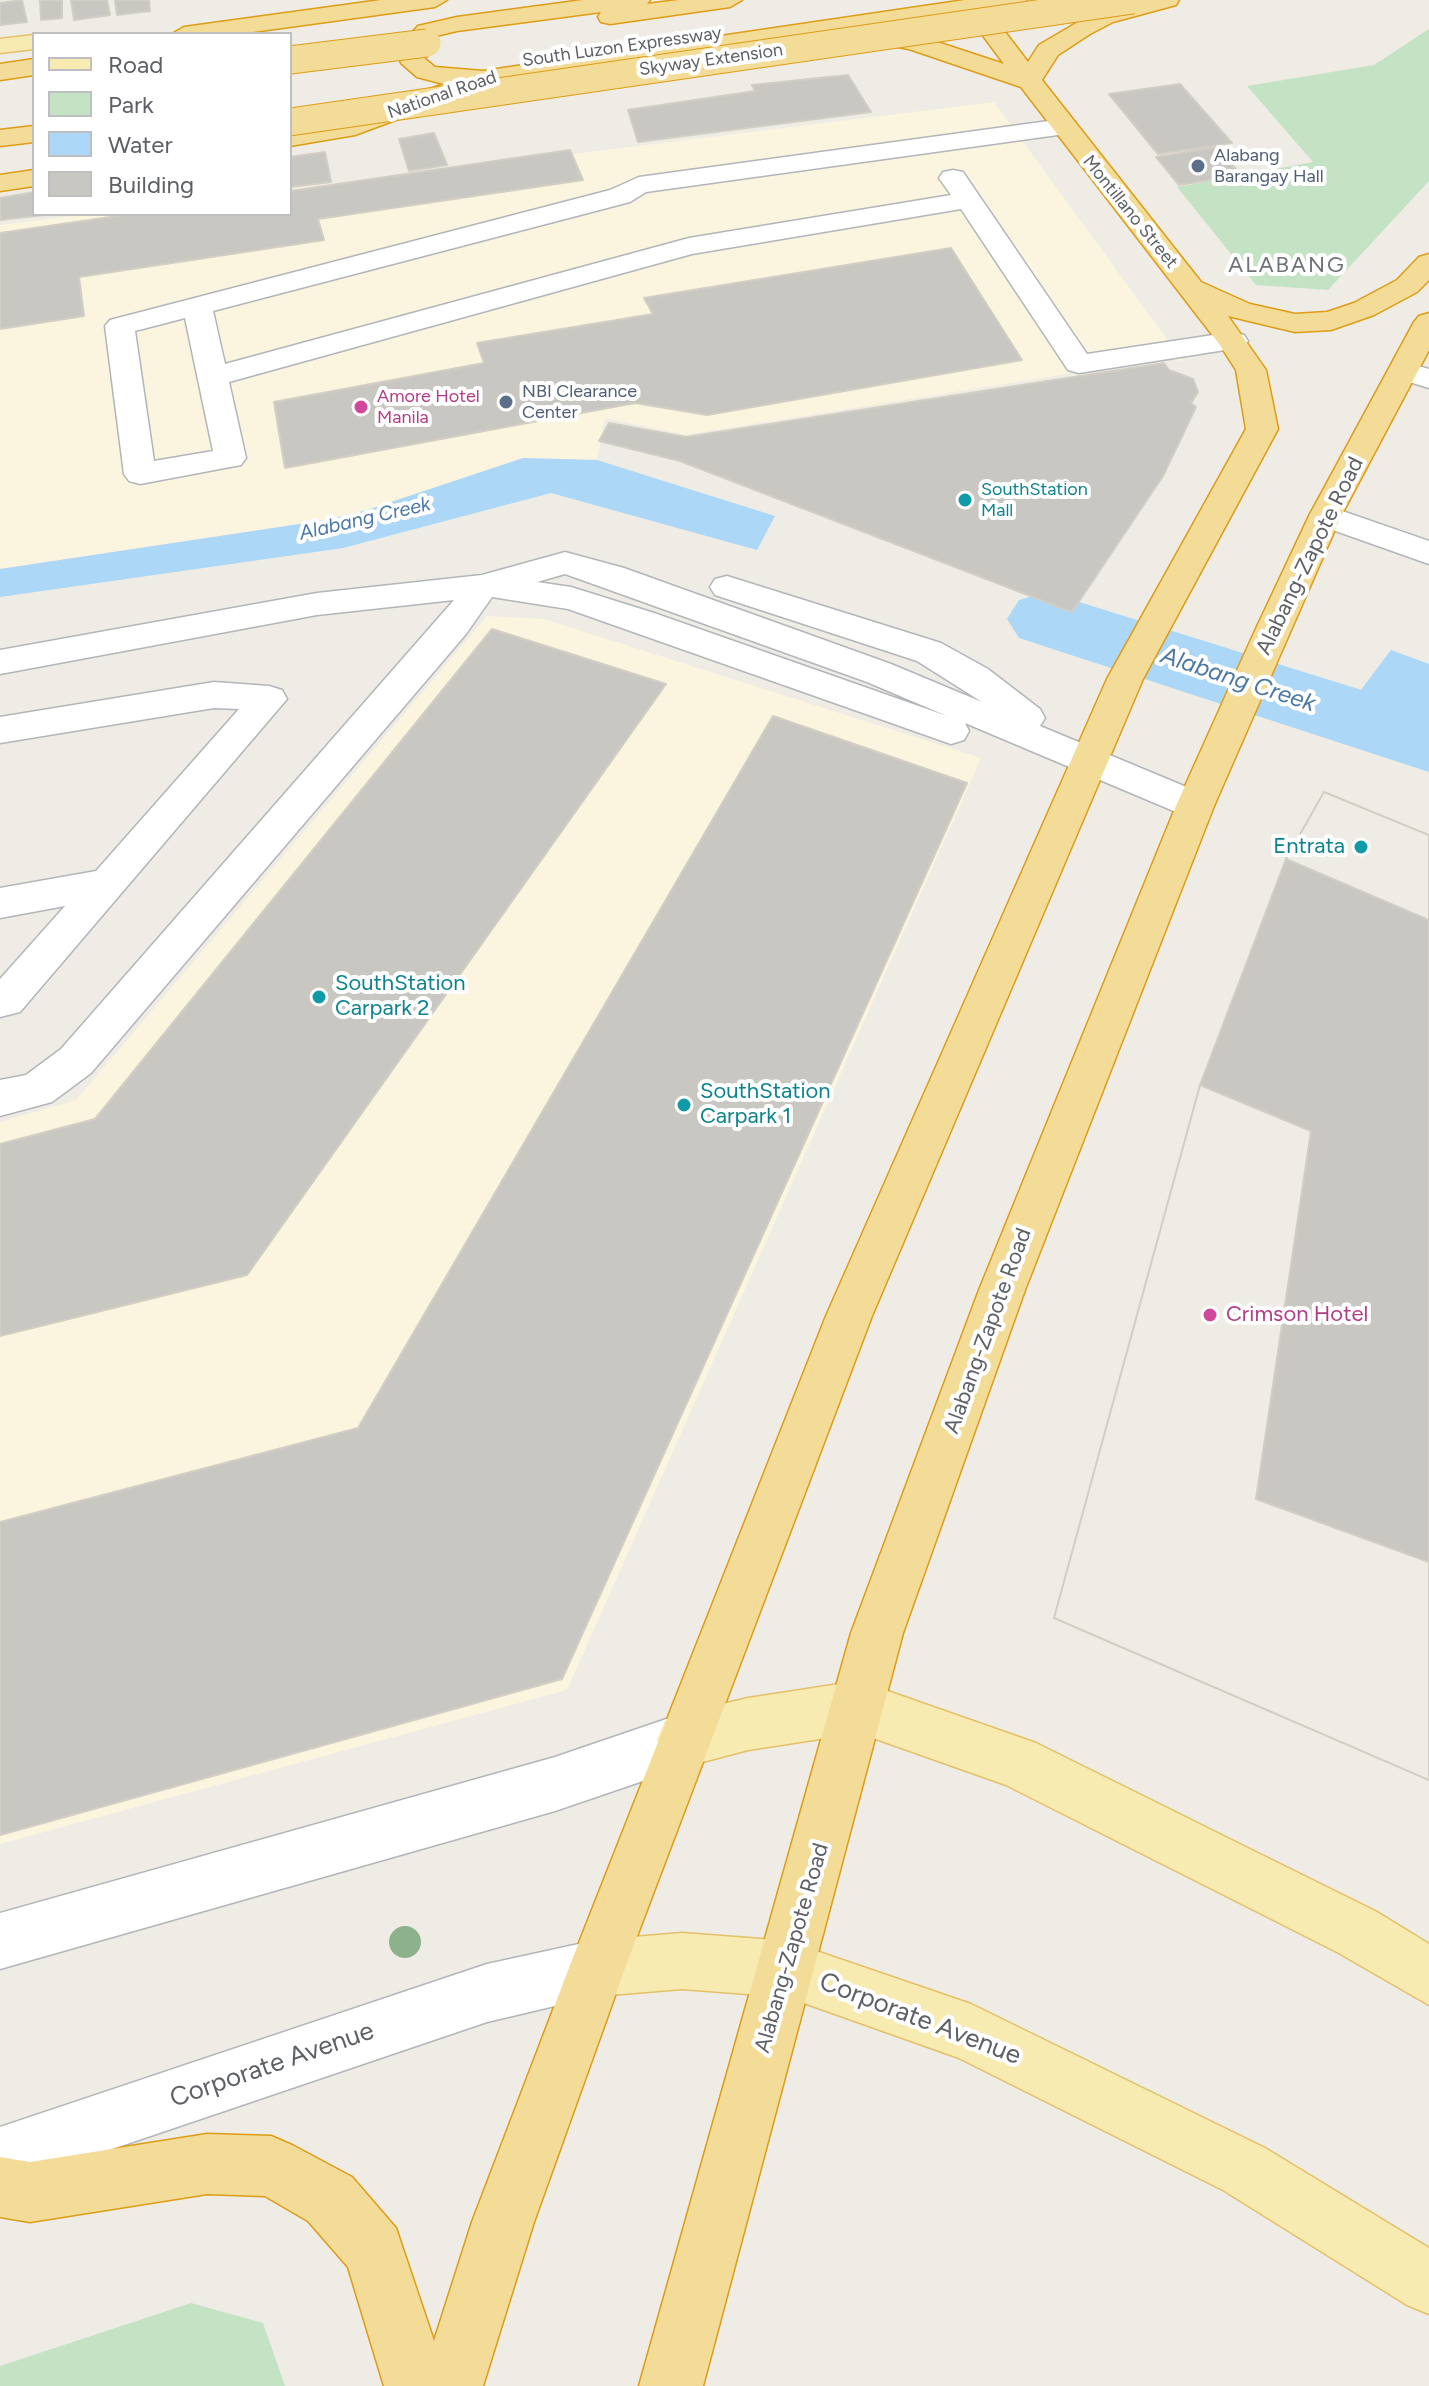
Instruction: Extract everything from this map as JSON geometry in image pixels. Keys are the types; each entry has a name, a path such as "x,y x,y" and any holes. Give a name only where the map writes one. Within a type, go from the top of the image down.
{"highway":[{"path":"199,32 435,0"},
{"path":"292,33 530,0"},
{"path":"488,77 446,77 426,72 414,63 409,49 427,31 457,24 638,0"},
{"name":"South Luzon Expressway","path":"292,60 730,0"},
{"name":"National Road","path":"292,138 346,129 488,77 787,33 964,3 1015,0"},
{"name":"Skyway Extension","path":"292,121 1133,0"},
{"path":"787,33 844,31 913,42 1029,81 1048,50 1081,29 1104,17 1167,0"},
{"name":"South Luzon Expressway","path":"393,80 964,3"},
{"name":"Montillano Street","path":"964,3 1233,341 1251,370 1262,429 1164,603 1125,679 1088,762"},
{"path":"0,65 32,61"},
{"path":"0,72 32,67"},
{"path":"292,121 346,129"},
{"path":"0,138 32,134"},
{"path":"0,165 32,160"},
{"path":"0,183 32,178"},
{"path":"1189,285 1241,311 1295,323 1331,321 1364,309 1407,286 1429,263"},
{"name":"Alabang-Zapote Road","path":"671,2386 877,1633 1002,1290 1195,806 1270,635 1325,516 1416,375 1429,322"},
{"path":"451,2386 503,2222 684,1740 718,1662 754,1558 849,1316 1088,762"},
{"path":"0,2187 30,2192 207,2164 271,2166 330,2199 374,2250 416,2386"}],"main road":[{"path":"0,46 32,42"},
{"path":"684,1740 748,1724 859,1707 1017,1762 1357,1932 1429,1976"},
{"path":"1357,1932 1429,1951"},
{"name":"Corporate Avenue","path":"597,1968 682,1961 787,1969 971,2033 1021,2055 1244,2169 1429,2283"}],"street":[{"path":"197,306 230,458 140,474 120,326 620,196 639,185 1063,127"},
{"path":"931,146 1079,364 1233,341"},
{"path":"213,377 689,246 968,200"},
{"path":"1325,516 1429,553"},
{"path":"0,662 317,604 482,586 565,563 612,576 879,673 1195,806"},
{"path":"0,636 313,584 414,571 482,586 571,598 999,747 1088,762"},
{"path":"0,1098 37,1090 76,1061 454,626 482,586"},
{"path":"0,730 214,695 269,699 6,1000 0,1001"},
{"path":"0,903 105,884"},
{"path":"0,1941 555,1784 684,1740"},
{"name":"Corporate Avenue","path":"0,2157 487,1993 597,1968"}],"shaded area":[{"path":"994,102 1183,361 1161,359 685,435 605,418 597,460 523,458 367,510 326,520 0,569 0,225 73,216 292,216 292,189"},
{"path":"487,616 544,619 981,758 567,1690 0,1844 0,1122 76,1100"}],"green space":[{"path":"1429,29 1429,181 1328,290 1256,285 1177,187 1313,162 1247,86 1374,65"},
{"path":"191,2303 263,2323 285,2386 0,2386 0,2366"}],"water":[{"path":"523,458 597,460 775,516 757,550 551,493 343,548 0,597 0,569 326,520 367,510"},
{"path":"1391,650 1429,664 1429,754 1336,723"}],"building":[{"path":"22,0 27,22 0,25 0,3"},
{"path":"40,0 62,0 62,18 41,20"},
{"path":"71,0 107,0 110,15 74,20"},
{"path":"115,0 149,0 150,11 117,15"},
{"path":"848,75 871,112 638,142 628,110 755,91 752,85"},
{"path":"1180,84 1232,143 1158,154 1109,94"},
{"path":"434,133 447,165 409,171 399,139"},
{"name":"Alabang Barangay Hall","path":"1217,147 1241,175 1179,185 1156,157"},
{"path":"570,150 583,180 318,219 324,240 79,277 84,316 0,329 0,233 117,216 292,216 292,191"},
{"path":"325,152 331,182 292,187 292,157"},
{"path":"32,192 32,216 35,216 0,220 0,198"},
{"path":"951,248 1022,360 707,415 635,403 285,468 274,402 484,363 477,343 653,314 644,298"},
{"name":"SouthStation Mall","path":"1164,363 1169,370 1193,379 1198,392 1191,403 1196,407 1163,476 1072,612 680,461 599,441 609,423 686,437"},
{"name":"SouthStation Carpark 2","path":"492,629 666,684 247,1275 0,1336 0,1144 95,1119"},
{"name":"SouthStation Carpark 1","path":"773,716 967,783 562,1679 0,1835 0,1522 358,1428"},
{"name":"Entrata","path":"1324,792 1429,835 1429,920 1286,859"},
{"path":"1324,792 1429,835 1429,1780 1054,1618 1200,1085 1286,859"},
{"name":"Crimson Hotel","path":"1200,1085 1311,1131 1256,1499 1429,1562 1429,1780 1054,1618"}],"waterway":[{"name":"Alabang Creek","path":"1047,619 1429,742"}],"place":[{"name":"Alabang Barangay Hall","path":"1198,166"},
{"name":"NBI Clearance Center","path":"506,402"},
{"name":"Amore Hotel Manila","path":"361,407"},
{"name":"SouthStation Mall","path":"965,500"},
{"name":"Entrata","path":"1361,847"},
{"name":"SouthStation Carpark 2","path":"319,997"},
{"name":"SouthStation Carpark 1","path":"684,1105"},
{"name":"Crimson Hotel","path":"1210,1315"}],"district":[{"name":"ALABANG","path":"1287,266"}]}
